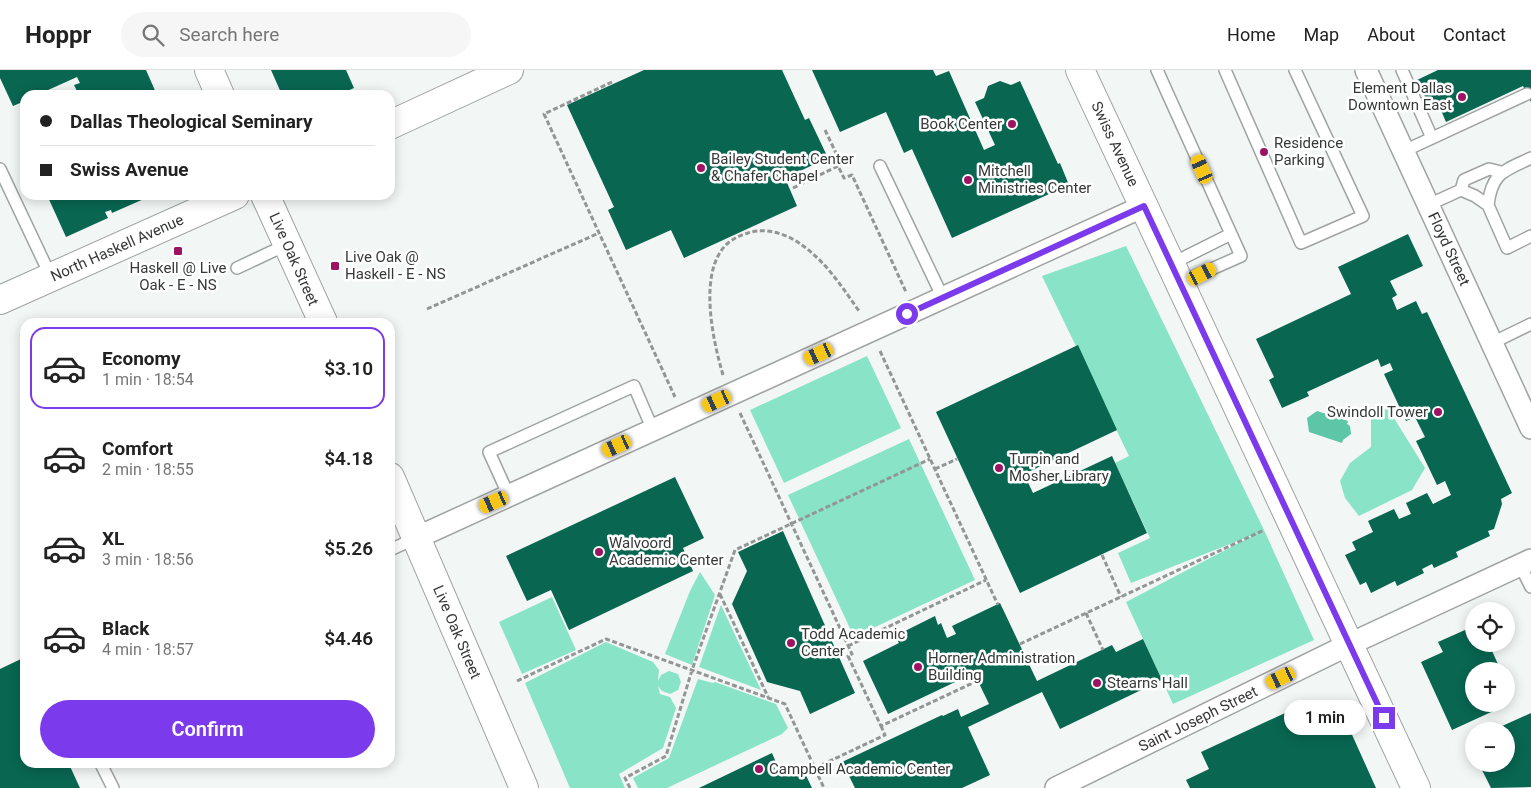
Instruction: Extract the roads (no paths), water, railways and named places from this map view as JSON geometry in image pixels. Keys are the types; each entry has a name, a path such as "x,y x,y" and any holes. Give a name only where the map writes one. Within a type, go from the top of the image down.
{"street":[{"path":"209,70 218,90"},
{"path":"395,123 510,70"},
{"name":"Swiss Avenue","path":"1080,70 1416,788"},
{"name":"Floyd Street","path":"1366,70 1531,428"},
{"name":"North Haskell Avenue","path":"0,300 224,200"},
{"name":"Live Oak Street","path":"267,200 321,318"},
{"path":"416,538 653,430 728,386 866,323 943,298 1144,206"},
{"name":"Live Oak Street","path":"395,489 524,788"},
{"name":"Saint Joseph Street","path":"1056,788 1350,644 1526,563"}],"lane":[{"path":"1157,70 1241,256 1176,274"},
{"path":"1225,70 1301,243 1363,216 1295,70"},
{"path":"1402,70 1432,138"},
{"path":"1404,151 1528,94"},
{"path":"1531,158 1501,172 1489,193 1488,205 1507,248 1531,236"},
{"path":"880,166 943,298"},
{"path":"0,169 51,277"},
{"path":"1461,190 1464,180 1489,169 1501,172"},
{"path":"1428,205 1461,190 1475,196 1488,205"},
{"path":"1176,274 1231,234"},
{"path":"237,268 288,244"},
{"path":"1492,343 1531,324"},
{"path":"509,496 489,452 634,386 653,430"},
{"path":"395,548 416,538"},
{"path":"1526,563 1531,587"},
{"path":"103,768 113,788"}],"place":[{"name":"Element Dallas Downtown East","path":"1462,97"},
{"name":"Book Center","path":"1012,124"},
{"name":"Residence Parking","path":"1264,152"},
{"name":"Bailey Student Center & Chafer Chapel","path":"701,168"},
{"name":"Mitchell Ministries Center","path":"968,180"},
{"name":"Haskell @ Live Oak - E - NS","path":"178,251"},
{"name":"Live Oak @ Haskell - E - NS","path":"335,266"},
{"name":"Swindoll Tower","path":"1438,412"},
{"name":"Turpin and Mosher Library","path":"999,468"},
{"name":"Walvoord Academic Center","path":"599,552"},
{"name":"Todd Academic Center","path":"791,643"},
{"name":"Horner Administration Building","path":"918,667"},
{"name":"Stearns Hall","path":"1097,683"},
{"name":"Campbell Academic Center","path":"759,769"}]}
